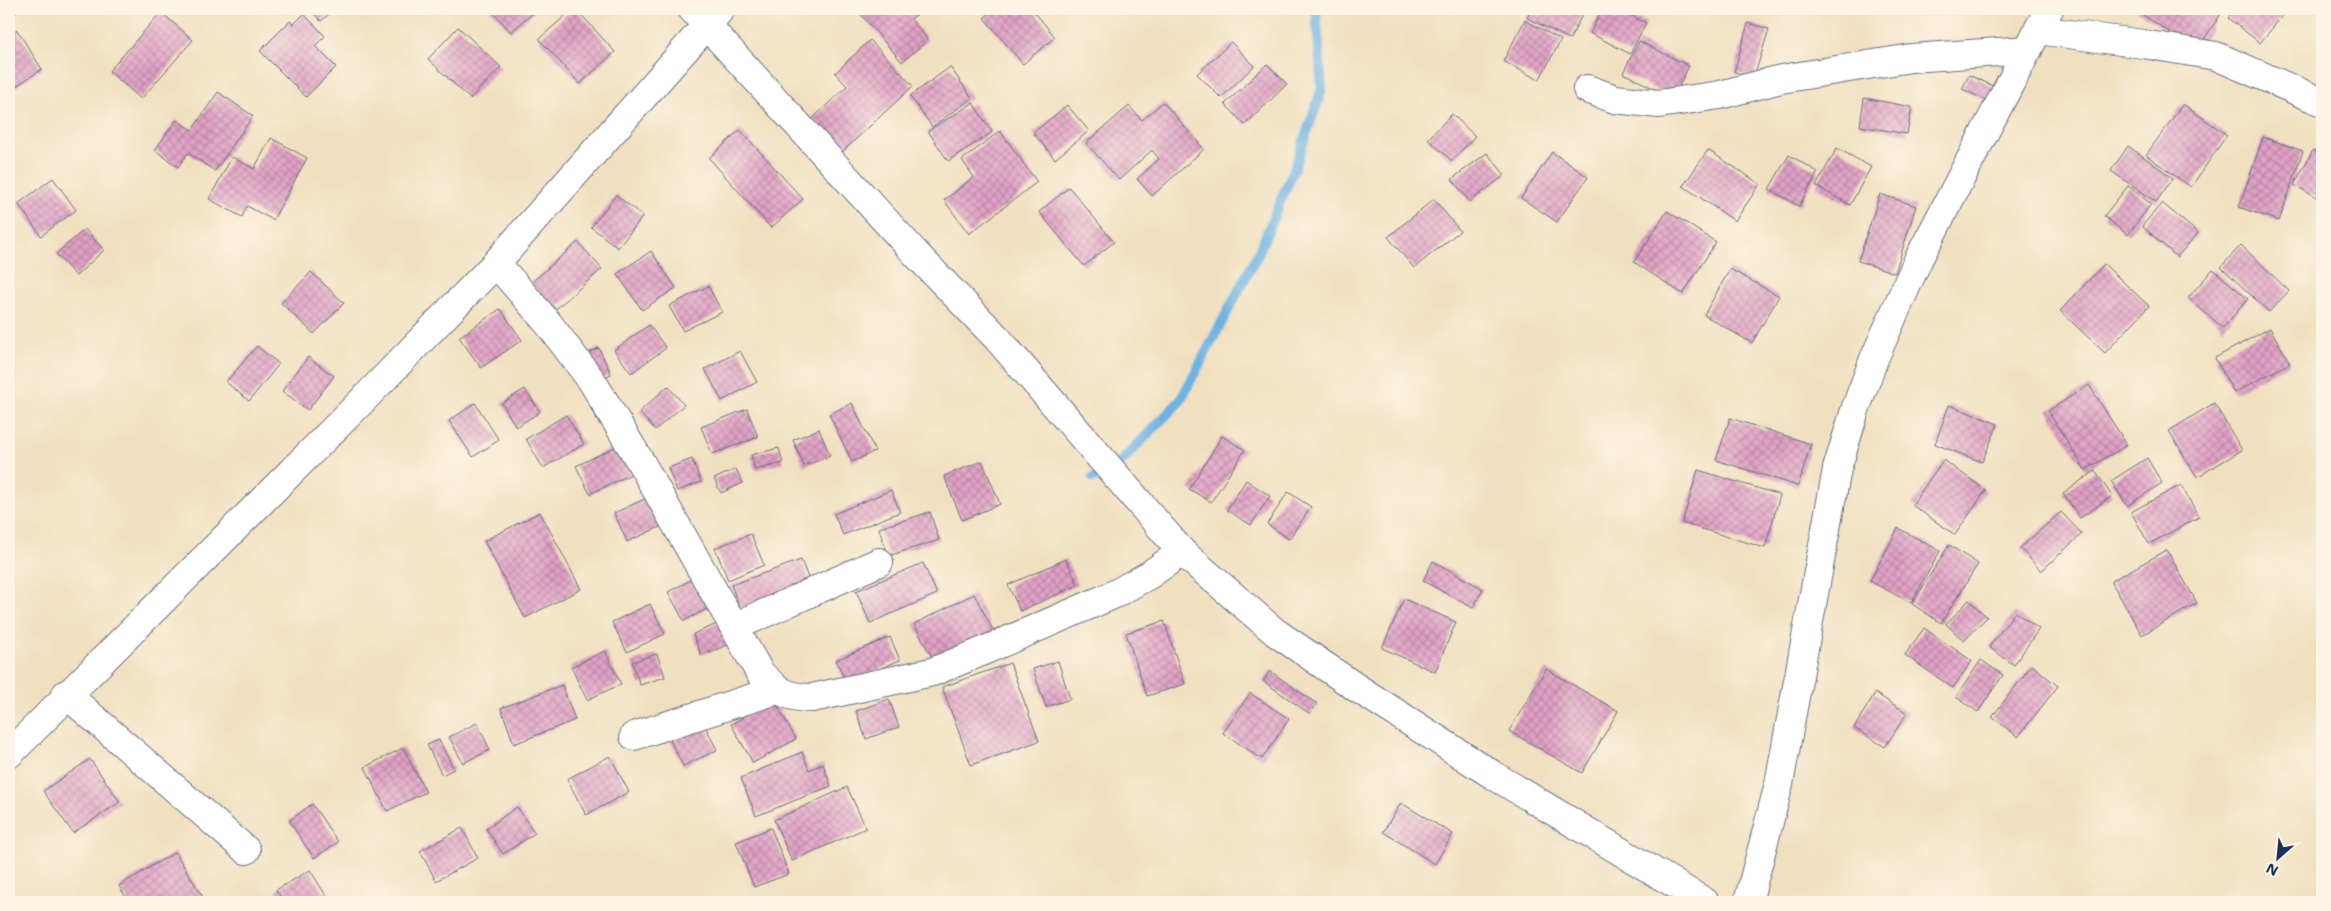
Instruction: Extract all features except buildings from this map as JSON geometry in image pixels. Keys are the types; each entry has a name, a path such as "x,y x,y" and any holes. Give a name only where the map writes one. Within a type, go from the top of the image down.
{"street":[{"path":"9,754 66,694 364,399 496,263 707,14 916,254 997,338 1182,552 1275,632 1357,688 1493,775 1704,902"},
{"path":"1748,902 1779,784 1837,469 1855,410 1874,359 1918,260 2038,30"},
{"path":"1587,89 1615,99 1659,104 1720,95 1781,79 1911,58 2038,30 2216,56 2322,102"},
{"path":"496,263 548,323 592,381 640,461 760,673 777,690 796,698 812,698 932,672 1068,616 1113,595 1149,575 1182,552"},
{"path":"734,627 879,562"},
{"path":"634,736 777,690"},
{"path":"66,694 246,850"}],"waterway":[{"path":"1093,478 1113,470 1180,401 1258,254 1294,169 1322,89 1316,9"}]}
